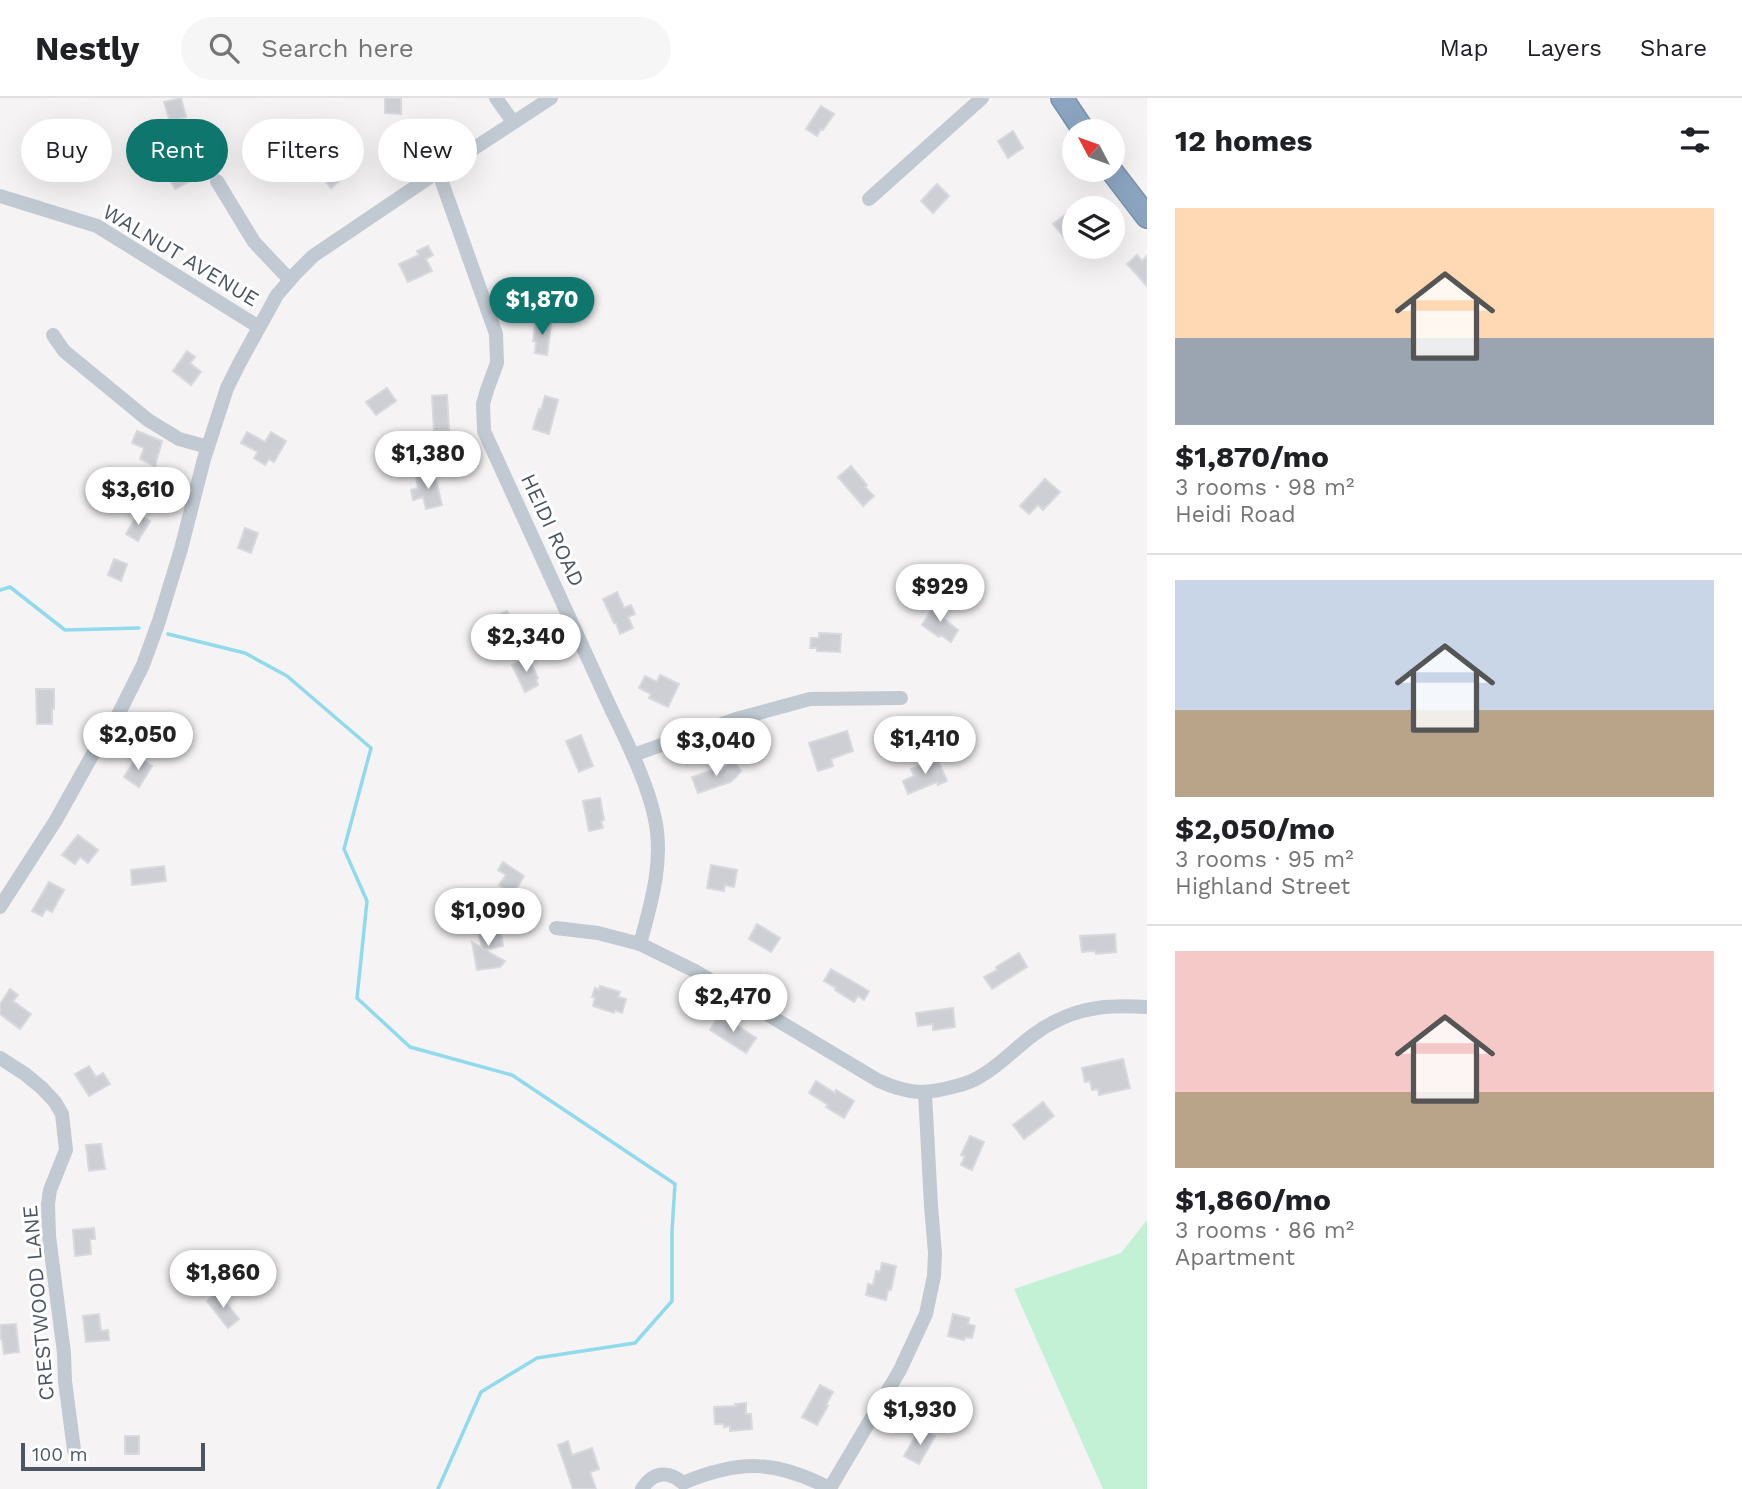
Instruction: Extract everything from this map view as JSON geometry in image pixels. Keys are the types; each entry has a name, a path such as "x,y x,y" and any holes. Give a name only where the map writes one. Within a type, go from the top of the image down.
{"highway":[{"path":"1062,98 1076,119"},
{"path":"1120,182 1147,217"}],"street":[{"path":"496,98 513,122"},
{"path":"477,146 551,98"},
{"path":"869,199 982,98"},
{"path":"218,182 254,243 290,280"},
{"path":"0,907 117,717 143,665 159,621 227,388 277,295 313,256 422,182"},
{"name":"HEIDI ROAD","path":"442,182 496,334 497,363 483,404 484,431 633,755 656,821 659,850 649,911 640,944"},
{"name":"WALNUT AVENUE","path":"0,196 97,226 259,327"},
{"path":"52,335 64,351 148,420 179,439 208,447"},
{"path":"633,755 736,719 810,699 901,698"},
{"path":"556,928 598,933 640,944 695,971 879,1081 907,1092 940,1091 969,1083 982,1076 1033,1034 1072,1014 1106,1007 1147,1007"},
{"name":"CRESTWOOD LANE","path":"0,1058 42,1088 62,1114 66,1150 50,1190 49,1236 74,1450"},
{"path":"642,1489 654,1475 673,1476 680,1479 683,1486 718,1470 748,1465 776,1467 803,1475 831,1489 900,1370 926,1314 934,1276 935,1253 925,1093"}],"green space":[{"path":"1147,1220 1147,1489 1103,1489 1014,1289 1121,1253"}],"building":[{"path":"181,98 186,117 169,119 164,102"},
{"path":"385,98 401,98 401,114 385,113"},
{"path":"821,106 834,114 817,136 806,129"},
{"path":"1013,131 1023,148 1008,158 998,141"},
{"path":"171,182 188,182 175,189"},
{"path":"326,182 338,182 331,188"},
{"path":"937,184 949,196 933,213 921,201"},
{"path":"1062,217 1062,235 1053,224"},
{"path":"428,246 433,255 426,259 432,271 408,282 399,264 419,255 417,251"},
{"path":"1137,255 1142,261 1147,256 1147,286 1127,264"},
{"path":"536,321 551,323 547,355 535,353 536,342 533,341"},
{"path":"187,351 195,357 190,363 201,372 191,385 173,371"},
{"path":"387,388 396,401 376,415 366,402"},
{"path":"447,395 449,430 434,431 432,396"},
{"path":"545,396 558,400 549,434 533,429"},
{"path":"137,431 162,441 155,466 140,459 144,448 132,443"},
{"path":"247,432 265,442 271,432 286,441 274,462 269,459 265,465 254,458 258,452 241,443"},
{"path":"851,466 874,496 863,506 838,477"},
{"path":"434,472 442,505 426,509 423,497 413,500 411,490 418,488 416,476"},
{"path":"1045,479 1060,492 1043,510 1038,505 1029,514 1020,506"},
{"path":"138,514 150,521 138,541 126,534"},
{"path":"245,528 258,533 251,553 238,548"},
{"path":"114,559 127,564 121,581 108,575"},
{"path":"617,592 624,608 631,605 635,614 628,617 633,628 620,634 603,599"},
{"path":"936,603 945,609 940,616 958,630 951,642 922,625"},
{"path":"507,611 516,630 494,641 488,627 492,625 489,619"},
{"path":"819,633 841,634 840,652 810,648 811,638 819,638"},
{"path":"528,658 538,678 538,685 525,692 512,665"},
{"path":"660,675 679,684 668,707 649,698 651,694 639,688 645,676 657,682"},
{"path":"36,689 54,689 52,724 37,724"},
{"path":"847,731 853,751 831,759 833,766 818,771 809,743"},
{"path":"581,735 593,766 579,772 566,741"},
{"path":"137,757 152,766 139,787 124,777"},
{"path":"937,758 947,781 938,785 937,782 908,794 903,781 914,776 911,769"},
{"path":"733,760 741,771 736,777 730,782 698,793 692,777 713,770 716,777"},
{"path":"600,798 603,828 589,831 583,801"},
{"path":"78,835 98,850 88,863 80,857 75,864 62,855"},
{"path":"503,862 524,876 513,894 499,885 506,875 498,870"},
{"path":"711,865 737,870 734,887 725,885 724,891 707,888"},
{"path":"164,866 166,881 132,885 131,870"},
{"path":"49,882 64,890 52,912 46,909 42,916 32,911"},
{"path":"499,924 503,946 484,950 505,961 500,967 477,970 472,942 482,948 478,928"},
{"path":"757,924 780,938 771,952 749,939"},
{"path":"1115,934 1116,952 1082,952 1080,936"},
{"path":"1019,953 1027,967 992,989 984,977"},
{"path":"831,969 869,991 864,1000 858,996 854,1002 824,981"},
{"path":"600,986 620,992 618,997 626,999 622,1013 593,1006 595,988 599,990"},
{"path":"10,989 18,995 13,1001 31,1014 20,1029 0,1014 0,1004"},
{"path":"953,1008 955,1027 933,1030 933,1024 918,1026 916,1013"},
{"path":"720,1014 756,1038 746,1053 710,1030"},
{"path":"1123,1059 1130,1088 1099,1095 1098,1089 1092,1090 1090,1081 1085,1082 1082,1068"},
{"path":"89,1066 96,1077 103,1073 110,1084 89,1096 75,1074"},
{"path":"816,1081 854,1101 844,1118 809,1093"},
{"path":"1043,1102 1054,1116 1024,1139 1013,1125"},
{"path":"970,1136 984,1142 972,1170 961,1165 965,1156 961,1155"},
{"path":"101,1144 105,1169 89,1171 86,1145"},
{"path":"94,1228 95,1239 90,1239 91,1254 75,1256 73,1230"},
{"path":"882,1263 896,1266 886,1300 866,1295 868,1284 873,1285 876,1271 880,1272"},
{"path":"217,1292 239,1319 228,1328 207,1301"},
{"path":"99,1314 101,1331 108,1330 109,1340 86,1342 83,1316"},
{"path":"953,1314 969,1318 968,1324 975,1326 972,1338 965,1337 964,1340 948,1336"},
{"path":"16,1324 19,1352 4,1354 0,1339 1,1325"},
{"path":"820,1385 833,1392 817,1425 802,1417"},
{"path":"746,1403 746,1414 751,1414 752,1429 730,1431 730,1426 715,1424 714,1407"},
{"path":"923,1429 935,1436 919,1464 904,1456"},
{"path":"125,1436 139,1436 139,1454 125,1454"},
{"path":"568,1441 572,1455 592,1448 599,1469 590,1472 596,1489 573,1489 558,1445"}],"waterway":[{"path":"0,590 10,587 65,630 139,628"},
{"path":"168,634 245,653 287,676 371,748 344,849 367,901 357,998 410,1047 512,1075 675,1184 672,1301 635,1343 537,1358 481,1392 438,1489"}]}
